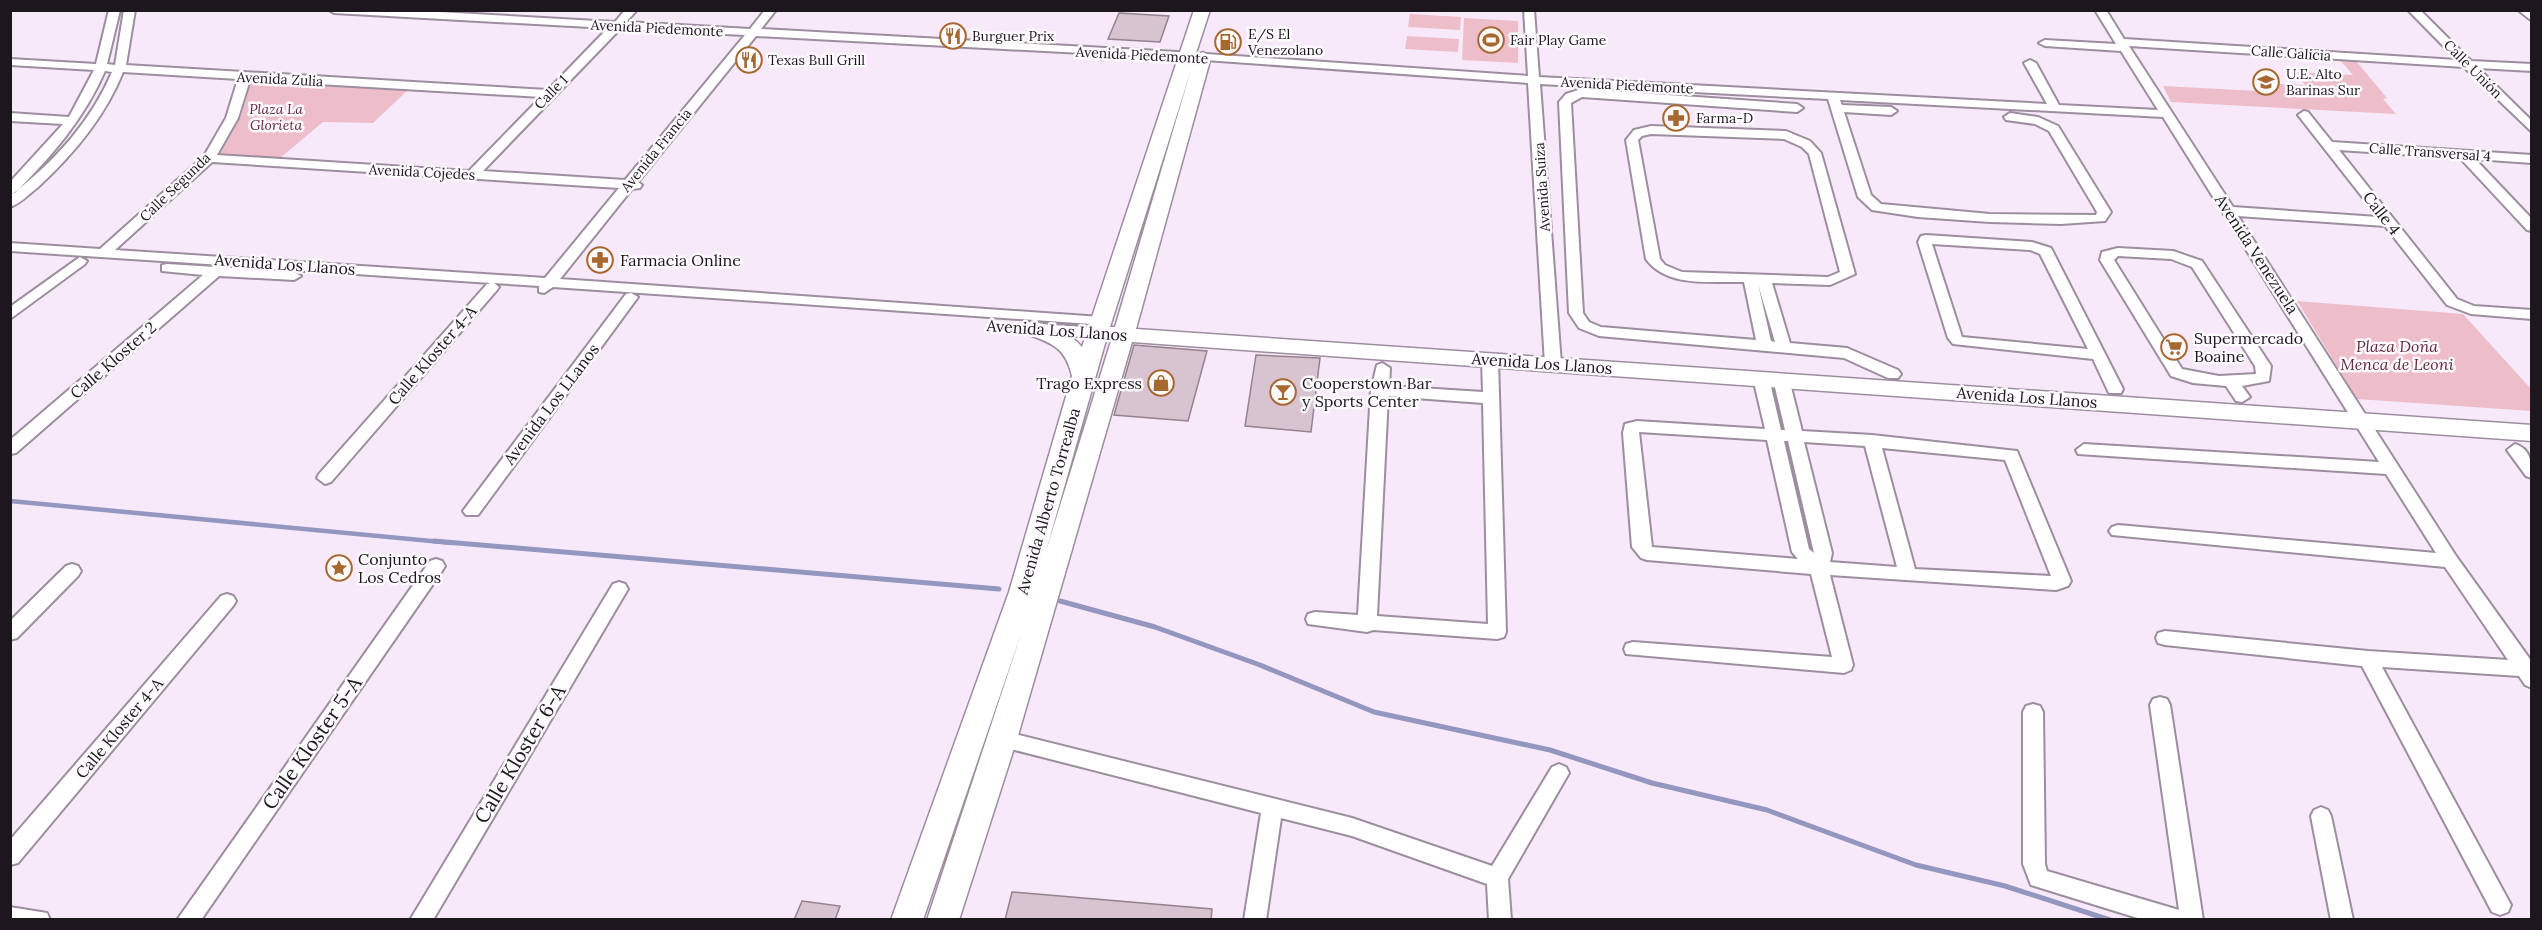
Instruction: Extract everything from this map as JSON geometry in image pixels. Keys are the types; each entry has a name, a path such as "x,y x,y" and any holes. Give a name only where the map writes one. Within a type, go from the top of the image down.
{"street":[{"path":"10,190 73,121 101,68 115,10"},
{"path":"10,203 36,184 89,125 119,69 130,10"},
{"name":"Avenida Piedemonte","path":"334,10 1195,57 1834,102 2055,108 2166,114"},
{"name":"Calle 1","path":"472,175 632,10"},
{"name":"Avenida Francia","path":"756,34 771,10"},
{"name":"Avenida Francia","path":"551,287 631,184 756,34 779,10"},
{"name":"Avenida Alberto Torrealba","path":"943,920 1003,739 1111,328 1195,57 1202,10"},
{"name":"Avenida Alberto Torrealba","path":"1195,57 1218,10"},
{"name":"Avenida Suiza","path":"1529,10 1553,358"},
{"name":"Avenida Venezuela","path":"2100,10 2230,211 2450,561 2529,673"},
{"name":"Calle Unión","path":"2413,10 2532,128"},
{"path":"2523,10 2532,18"},
{"path":"864,52 872,40"},
{"name":"Calle Galicia","path":"2044,43 2124,45 2532,68"},
{"name":"Avenida Zulia","path":"10,62 550,94"},
{"path":"2030,63 2055,108"},
{"name":"Calle Segunda","path":"103,253 209,158 232,118 245,77"},
{"path":"1797,108 1581,93 1570,97 1565,102 1575,313 1584,325 1599,331 1846,353 1893,374"},
{"path":"1834,102 2026,117 2038,120 2054,129 2104,212 2096,220 2074,221 1973,216 1877,207 1864,197 1834,102"},
{"name":"Calle 4","path":"2304,115 2452,303 2461,308 2532,315"},
{"path":"10,117 73,121"},
{"path":"1651,130 1786,135 1800,140 1813,150 1848,274 1842,279 1830,281 1757,279 1680,276 1666,271 1655,262 1632,140 1635,135 1651,130"},
{"name":"Calle Transversal 4","path":"2329,146 2532,159"},
{"path":"2463,154 2532,227"},
{"name":"Avenida Cojedes","path":"209,158 631,184"},
{"path":"10,174 25,176"},
{"path":"2230,211 2389,222"},
{"path":"1545,225 1572,226"},
{"path":"2098,355 1958,341 1925,242 1926,238 2032,246 2046,251 2098,355 2115,389"},
{"name":"Avenida Los Llanos","path":"10,247 1553,358 1893,374 2115,389 2236,388 2358,413 2532,434"},
{"path":"2118,252 2173,255 2197,264 2266,370 2260,379 2236,388 2190,378 2176,372 2107,260 2108,255 2118,252"},
{"name":"Avenida Los Llanos","path":"10,257 492,287 551,287 631,297 1032,328 1111,328 1490,360 1553,358 1771,379 2358,413 2532,418"},
{"path":"10,315 80,261"},
{"name":"Calle Kloster 2","path":"10,449 216,271"},
{"path":"1757,279 1764,345"},
{"path":"1757,279 1784,347"},
{"name":"Calle Kloster 4-A","path":"325,478 492,287"},
{"name":"Avenida Los LLanos","path":"472,511 631,297"},
{"path":"1032,328 1059,339 1074,349 1080,359 1084,379"},
{"name":"Avenida Alberto Torrealba","path":"907,920 1022,592 1084,379 1111,328"},
{"path":"1315,619 1367,625 1497,632 1489,398 1490,360"},
{"path":"1367,625 1382,368"},
{"path":"1771,379 1774,434 1801,552 1819,568"},
{"path":"1633,649 1844,665 1819,568 1823,554 1794,435 1771,379"},
{"path":"1379,390 1489,398"},
{"path":"1637,426 1794,435 2011,455 2061,581 2056,583 1819,568 1647,554 1641,547 1631,428 1637,426"},
{"path":"1872,441 1908,575"},
{"path":"2084,450 2391,469"},
{"path":"2515,450 2532,472"},
{"path":"2118,531 2450,561"},
{"name":"Calle Kloster 5-A","path":"188,920 436,566"},
{"path":"10,633 72,571"},
{"name":"Calle Kloster 6-A","path":"421,920 619,589"},
{"name":"Calle Kloster 4-A","path":"10,856 227,601"},
{"path":"2165,638 2529,673"},
{"path":"2368,659 2500,905"},
{"path":"2160,705 2192,920"},
{"path":"2033,712 2034,864 2039,878 2180,920"},
{"path":"1003,739 1352,827 1497,878"},
{"path":"1500,920 1497,878 1559,772"},
{"path":"1255,920 1274,806"},
{"path":"2321,816 2342,920"},
{"path":"10,916 39,920"}],"green space":[{"path":"1410,14 1461,17 1460,30 1408,27"},
{"name":"Fair Play Game","path":"1464,18 1518,21 1518,63 1462,60"},
{"path":"1407,36 1459,39 1458,52 1405,49"},
{"path":"2340,60 2356,61 2387,98 2383,99 2396,114 2171,102 2163,86 2258,91 2253,83 2305,85 2295,72 2353,75"},
{"name":"Plaza La Glorieta","path":"251,82 408,90 373,123 323,122 280,158 220,154 241,116"},
{"name":"Plaza Doña Menca de Leoni","path":"2297,301 2463,314 2531,389 2531,411 2357,399"}],"building":[{"path":"1119,13 1169,16 1160,42 1108,39"},
{"name":"Trago Express","path":"1134,345 1207,351 1188,421 1114,415"},
{"name":"Cooperstown Bar y Sports Center","path":"1256,355 1320,358 1311,432 1245,426"},
{"path":"1012,892 1212,909 1211,920 1005,920"},
{"path":"802,901 840,906 835,920 794,920"}],"waterway":[{"path":"10,501 452,543"},
{"path":"434,541 999,589"},
{"path":"1060,601 1155,627 1260,665 1374,712 1550,750 1652,783 1767,810 1916,865 2005,886 2110,920"}],"place":[{"name":"Burguer Prix","path":"953,36"},
{"name":"Fair Play Game","path":"1491,40"},
{"name":"E/S El Venezolano","path":"1228,42"},
{"name":"Texas Bull Grill","path":"749,60"},
{"name":"U.E. Alto Barinas Sur","path":"2266,82"},
{"name":"Farma-D","path":"1676,118"},
{"name":"Farmacia Online","path":"600,260"},
{"name":"Supermercado Boaine","path":"2174,347"},
{"name":"Trago Express","path":"1161,383"},
{"name":"Cooperstown Bar y Sports Center","path":"1283,392"},
{"name":"Conjunto Los Cedros","path":"339,568"}]}
